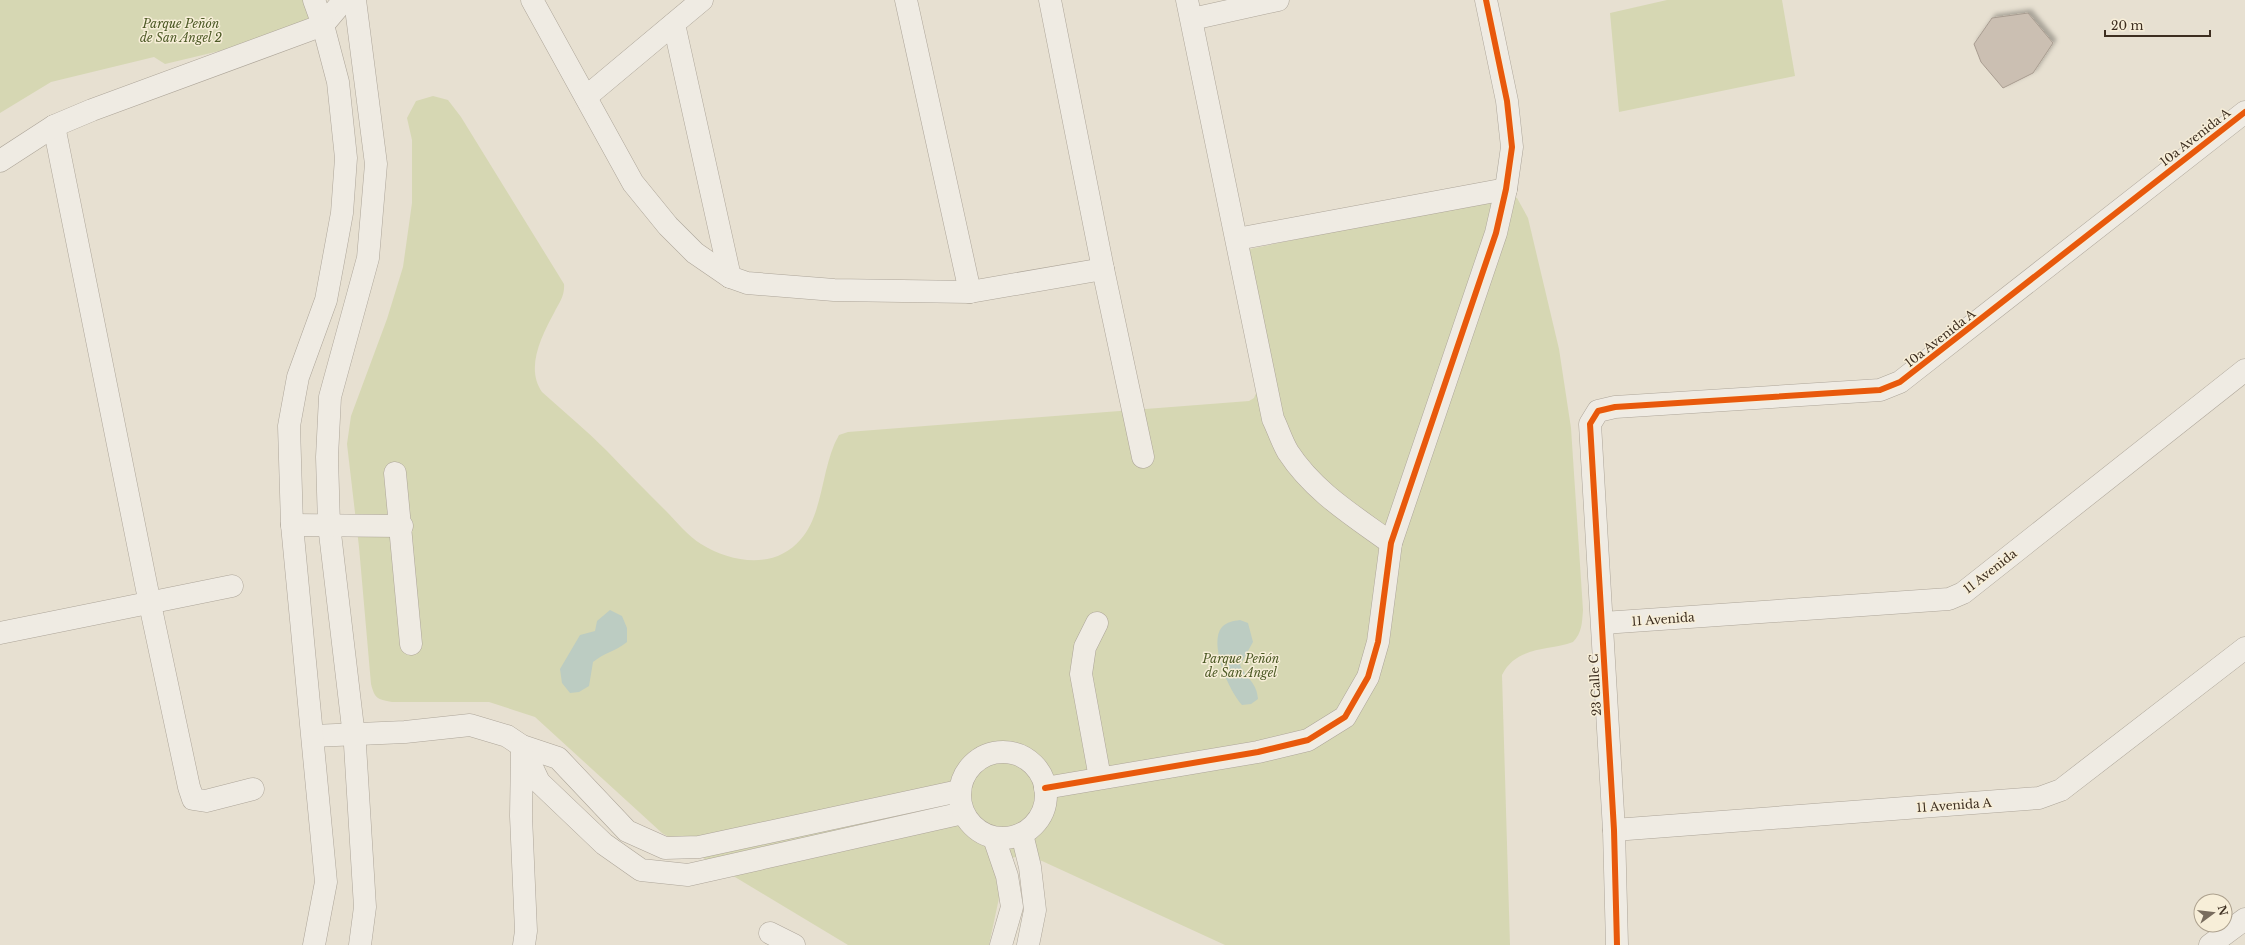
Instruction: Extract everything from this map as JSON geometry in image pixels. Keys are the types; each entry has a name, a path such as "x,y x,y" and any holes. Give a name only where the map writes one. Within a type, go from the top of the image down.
{"street":[{"path":"314,0 323,25 338,82 346,158 342,213 326,300 298,377 289,426 292,525 326,882 314,945"},
{"path":"0,161 54,126 92,110 323,25 344,0"},
{"path":"355,0 376,164 368,258 330,397 327,457 329,525 354,735 364,907 360,945"},
{"path":"532,0 633,183 668,226 695,253 730,277 747,282 834,290 970,292 1103,269"},
{"path":"586,97 702,0"},
{"path":"906,0 970,292"},
{"path":"1050,0 1103,269 1143,458"},
{"path":"1278,0 1189,10 1273,418 1288,452 1305,474 1325,494 1391,543"},
{"path":"1045,788 1258,752 1308,740 1345,717 1368,677 1378,642 1391,543 1496,233 1506,189 1512,147 1507,101 1486,0"},
{"path":"674,24 730,277"},
{"name":"10a Avenida A","path":"1590,424 1598,411 1615,407 1880,390 1900,382 2245,112"},
{"path":"54,126 150,604 189,787 193,799 206,801 253,789"},
{"path":"1237,239 1506,189"},
{"name":"11 Avenida","path":"1602,623 1949,599 1963,593 2245,370"},
{"name":"23 Calle C","path":"1590,424 1614,830 1616,945"},
{"path":"395,472 402,526 411,644"},
{"path":"292,525 402,526"},
{"path":"0,633 150,604 232,586"},
{"path":"1097,624 1085,647 1081,674 1100,778"},
{"name":"11 Avenida A","path":"1614,830 2039,798 2061,790 2245,648"},
{"path":"313,736 354,735 470,724 507,736 522,746 558,758 627,831 665,848 699,847 959,791"},
{"path":"522,746 539,782 604,844 642,870 688,875 963,813"},
{"path":"522,746 521,816 526,931 524,945"},
{"path":"1014,753 1035,766 1045,788 1045,806 1036,823 1022,834 994,838 976,829 963,813 959,791 969,768 989,754 1014,753"},
{"path":"1022,834 1030,867 1035,910 1028,945"},
{"path":"994,838 1007,876 1012,907 1001,945"},
{"path":"2210,945 2245,919"},
{"path":"770,933 794,945"}],"green space":[{"name":"Parque Peñón de San Angel 2","path":"0,0 309,0 312,29 165,64 154,57 51,82 0,113"},
{"path":"1667,0 1782,0 1795,76 1619,112 1610,13"},
{"name":"Parque Peñón de San Angel","path":"433,96 448,100 461,117 564,284 564,292 540,341 537,352 535,373 537,383 542,392 599,443 696,541 713,551 739,559 753,560 779,556 791,549 801,539 814,516 833,447 839,435 848,432 1249,401 1254,398 1257,391 1245,250 1510,195 1517,198 1528,218 1559,349 1571,428 1583,610 1580,631 1573,642 1524,654 1515,659 1502,675 1510,945 1225,945 1042,861 1022,856 1010,858 1000,879 999,898 989,945 848,945 662,833 535,717 489,702 392,702 377,698 371,684 359,547 347,444 351,416 387,319 403,267 412,203 412,140 407,118 416,101"}],"shaded area":[{"path":"610,610 622,616 627,628 627,642 593,662 589,686 579,692 570,693 562,683 560,669 580,635 595,631 597,621"},
{"path":"1240,620 1248,623 1253,642 1240,665 1254,685 1258,699 1251,704 1242,705 1231,689 1226,678 1217,644 1218,634 1222,627 1233,621"}],"building":[{"path":"2028,13 2053,43 2033,73 2003,88 1981,62 1974,44 1992,18"}],"cycle path":[{"path":"1045,788 1258,752 1308,740 1345,717 1368,677 1378,642 1391,543 1496,233 1506,189 1512,147 1507,101 1486,0"},
{"path":"1617,945 1614,830 1590,424 1598,411 1615,407 1880,390 1900,382 2245,112"}]}
